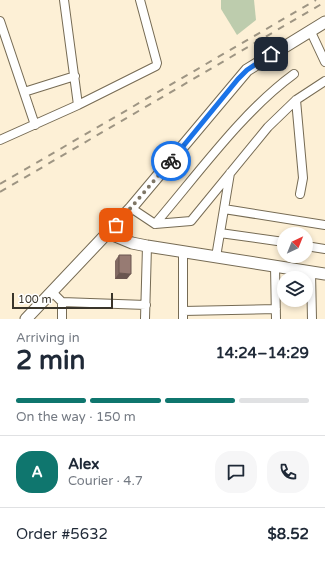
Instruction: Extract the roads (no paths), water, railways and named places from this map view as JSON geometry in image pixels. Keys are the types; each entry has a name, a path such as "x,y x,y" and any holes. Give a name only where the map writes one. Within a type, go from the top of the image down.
{"street":[{"path":"64,0 78,104"},
{"path":"0,140 35,125 156,66 157,63 140,0"},
{"path":"0,21 35,125"},
{"path":"26,319 131,208 247,70 325,22"},
{"path":"310,30 324,57"},
{"path":"156,224 248,115 268,94 294,74"},
{"path":"24,92 74,76"},
{"path":"131,208 156,224 191,221 268,127 296,100 325,81"},
{"path":"296,100 303,178 300,194"},
{"path":"216,257 230,173"},
{"path":"224,209 325,225"},
{"path":"108,233 132,243 147,246 305,271"},
{"path":"220,233 277,241"},
{"path":"145,319 147,246"},
{"path":"313,247 325,249"},
{"path":"183,252 183,315 276,309"},
{"path":"275,266 276,319"},
{"path":"313,272 325,274"},
{"path":"52,292 62,302 146,305"},
{"path":"62,302 62,319"},
{"path":"312,307 312,319"}],"railway":[{"path":"0,184 316,0"},
{"path":"0,192 325,2"}]}
